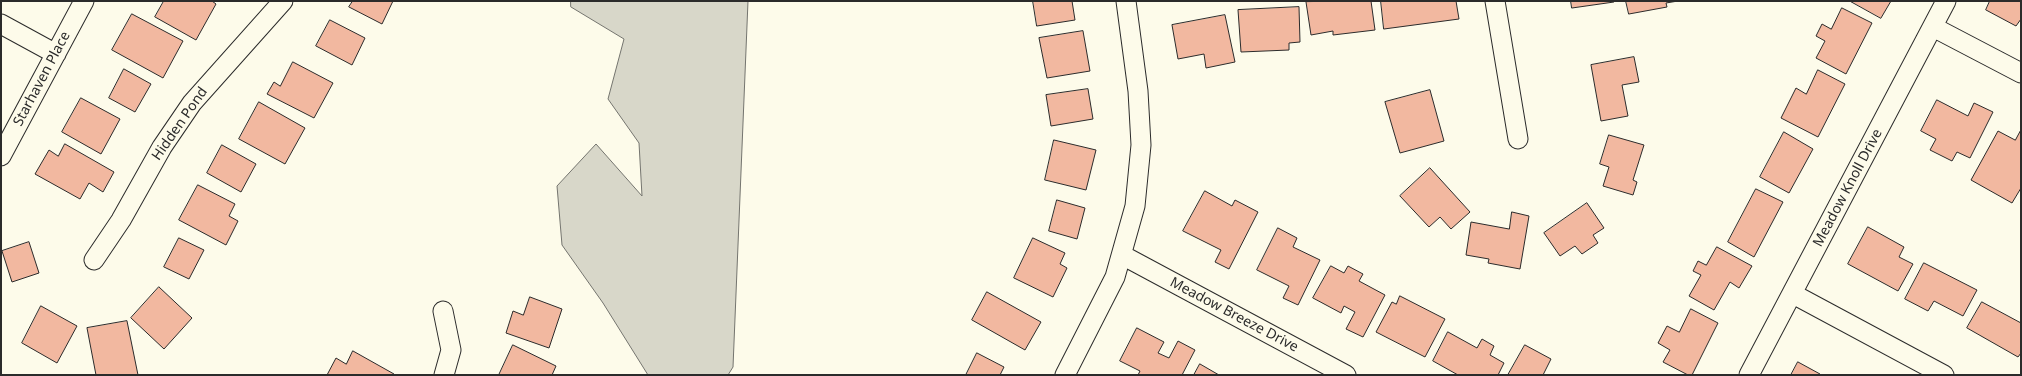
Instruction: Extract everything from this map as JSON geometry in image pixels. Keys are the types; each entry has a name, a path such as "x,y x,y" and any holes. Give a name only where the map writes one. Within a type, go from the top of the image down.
{"street":[{"name":"Starhaven Place","path":"1,156 84,1"},
{"name":"Hidden Pond","path":"94,260 121,220 162,147 192,103 283,1"},
{"path":"1065,375 1115,278 1135,206 1141,145 1138,91 1126,1"},
{"path":"1495,1 1518,139"},
{"name":"Meadow Knoll Drive","path":"1749,375 1946,1"},
{"path":"1,24 56,54"},
{"path":"1934,26 2021,73"},
{"name":"Meadow Breeze Drive","path":"1122,255 1346,375"},
{"path":"1792,294 1944,375"},
{"path":"444,311 451,350 444,375"}],"shaded area":[{"path":"571,1 748,1 733,367 728,375 648,375 603,303 562,245 557,186 596,144 642,196 639,143 608,99 624,39 571,7"}],"building":[{"path":"164,1 212,1 216,4 196,40 155,17"},
{"path":"353,1 393,1 382,24 349,7"},
{"path":"1033,1 1072,1 1075,20 1037,26"},
{"path":"1371,1 1375,30 1333,35 1333,31 1311,35 1306,2"},
{"path":"1381,1 1456,1 1459,19 1384,29"},
{"path":"1571,1 1614,1 1614,2 1572,8"},
{"path":"1626,1 1678,1 1666,3 1667,7 1629,14"},
{"path":"1850,1 1891,1 1881,18"},
{"path":"1990,1 2021,1 2021,19 2016,26 1986,10"},
{"path":"1299,7 1300,42 1289,43 1289,50 1241,52 1238,10"},
{"path":"1842,8 1872,23 1846,74 1816,58 1825,41 1816,36 1822,24 1831,29"},
{"path":"132,14 183,41 163,78 112,50"},
{"path":"1225,15 1235,62 1206,68 1204,54 1178,59 1172,25"},
{"path":"330,20 365,38 352,65 316,46"},
{"path":"1083,31 1090,71 1047,78 1039,38"},
{"path":"1634,57 1639,82 1622,85 1628,116 1601,121 1591,65"},
{"path":"293,62 333,83 314,118 267,94 274,82 280,86"},
{"path":"124,69 151,84 135,112 109,98"},
{"path":"1818,70 1845,84 1818,137 1781,118 1796,88 1806,94"},
{"path":"1088,89 1093,119 1051,126 1046,95"},
{"path":"1430,90 1444,141 1400,153 1385,102"},
{"path":"81,98 120,119 101,154 62,132"},
{"path":"1937,100 1968,116 1974,103 1993,112 1970,158 1957,152 1952,161 1930,150 1936,139 1921,131"},
{"path":"259,102 305,128 285,164 239,139"},
{"path":"2021,130 2021,188 2012,203 1971,180 1998,131 2015,140"},
{"path":"1784,132 1813,149 1789,193 1760,177"},
{"path":"1609,135 1644,145 1633,180 1637,182 1633,195 1603,186 1609,167 1600,164"},
{"path":"1054,140 1096,150 1086,190 1045,180"},
{"path":"65,144 114,172 103,192 89,183 80,199 35,174 49,150 58,156"},
{"path":"222,145 256,164 241,192 207,173"},
{"path":"1430,168 1470,212 1451,229 1440,217 1429,227 1400,196"},
{"path":"198,185 235,204 229,216 238,221 226,245 179,220"},
{"path":"1756,189 1783,202 1754,257 1728,242"},
{"path":"1205,191 1232,206 1235,200 1258,212 1229,269 1215,262 1221,250 1183,231"},
{"path":"1057,200 1085,208 1077,239 1049,231"},
{"path":"1587,203 1604,228 1593,235 1598,243 1582,254 1575,246 1560,256 1544,233"},
{"path":"1512,212 1529,216 1520,269 1488,263 1489,259 1466,255 1471,222 1509,229"},
{"path":"1868,227 1904,247 1899,257 1913,264 1898,291 1848,264"},
{"path":"1278,228 1297,238 1293,247 1320,260 1298,305 1283,298 1289,286 1257,270"},
{"path":"179,238 204,250 189,279 164,267"},
{"path":"1033,238 1065,253 1060,264 1067,268 1053,297 1014,278"},
{"path":"29,242 39,273 12,282 2,251"},
{"path":"1717,247 1752,266 1739,288 1730,282 1714,310 1689,296 1701,275 1693,271 1698,261 1706,265"},
{"path":"1924,263 1977,290 1963,316 1934,301 1928,311 1905,299"},
{"path":"1331,266 1344,273 1348,266 1363,274 1359,281 1385,295 1363,337 1346,329 1355,312 1344,306 1341,313 1313,298"},
{"path":"159,287 192,318 164,349 131,318"},
{"path":"987,292 1041,322 1025,350 972,320"},
{"path":"1400,296 1445,319 1425,357 1376,332 1392,302 1396,304"},
{"path":"530,297 562,309 549,348 506,333 513,311 523,315"},
{"path":"1982,302 2021,323 2021,353 2018,357 1967,328"},
{"path":"41,306 77,326 57,363 22,343"},
{"path":"1691,309 1718,323 1692,375 1688,375 1663,362 1670,350 1658,343 1667,326 1679,332"},
{"path":"127,321 138,375 96,375 87,328"},
{"path":"1137,328 1164,342 1158,353 1169,358 1178,341 1195,350 1182,375 1138,375 1140,371 1120,361"},
{"path":"1448,332 1477,348 1482,339 1494,346 1490,355 1504,363 1498,375 1458,375 1433,361"},
{"path":"513,345 556,366 552,375 499,375"},
{"path":"1525,345 1551,359 1543,375 1508,375"},
{"path":"353,351 394,374 327,375 336,358 346,364"},
{"path":"977,353 1004,367 1000,375 966,375"},
{"path":"1798,362 1820,374 1791,375"},
{"path":"1200,364 1219,375 1194,375"}]}
